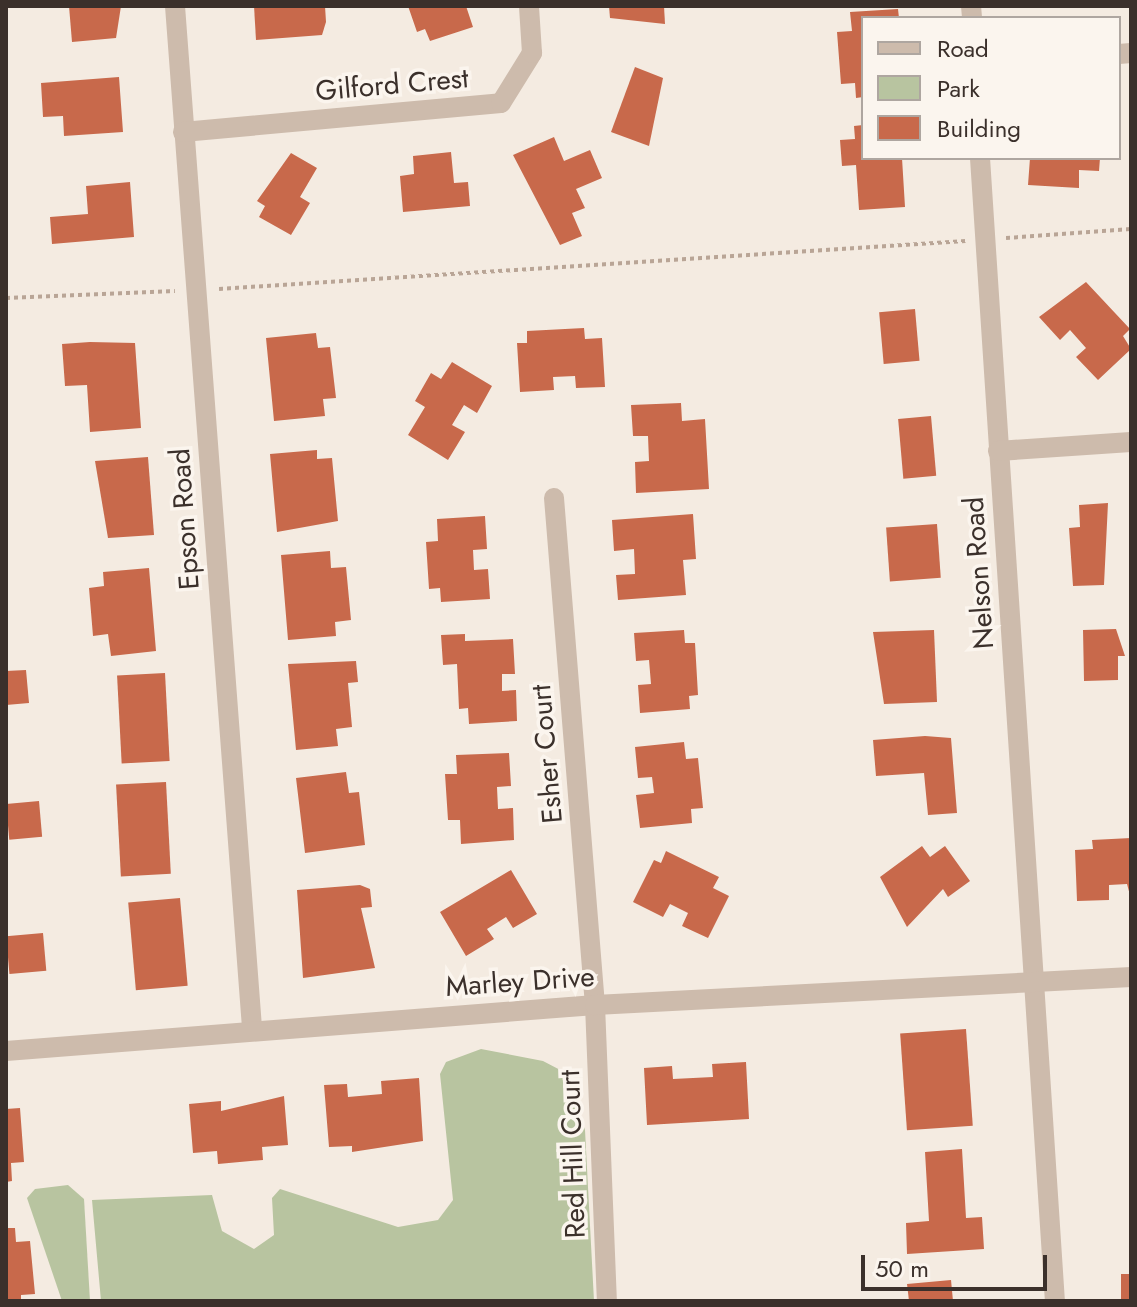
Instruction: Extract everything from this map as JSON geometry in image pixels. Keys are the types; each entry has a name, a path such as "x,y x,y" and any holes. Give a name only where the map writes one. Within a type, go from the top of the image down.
{"street":[{"name":"Epson Road","path":"175,6 252,1028"},
{"name":"Gilford Crest","path":"183,132 501,103 532,53 529,6"},
{"name":"Nelson Road","path":"980,160 998,451 1038,984 1055,1301"},
{"path":"998,451 1131,442"},
{"name":"Esher Court","path":"554,498 595,1005"},
{"name":"Marley Drive","path":"6,1051 252,1028 595,1005 1131,977"},
{"name":"Red Hill Court","path":"595,1005 607,1301"}],"path":[{"path":"6,298 195,291 1131,229"}],"green space":[{"path":"481,1049 543,1061 566,1073 585,1130 594,1301 101,1301 92,1200 212,1195 222,1231 254,1249 274,1235 272,1198 280,1189 398,1227 438,1220 453,1200 440,1074 446,1062"},
{"path":"68,1185 84,1199 90,1301 62,1301 27,1198 35,1189"}],"building":[{"path":"69,6 121,6 116,38 72,42"},
{"path":"254,6 325,6 326,22 322,35 256,40"},
{"path":"408,6 466,6 473,27 430,41 425,29 417,32"},
{"path":"609,6 664,6 665,24 610,18"},
{"path":"898,9 899,16 861,16 861,97 856,98 855,83 841,84 837,32 852,31 850,12"},
{"path":"635,67 663,78 649,146 611,132"},
{"path":"119,77 123,132 64,136 63,116 43,117 41,83"},
{"path":"861,125 861,160 902,160 905,207 859,210 856,165 842,166 840,140 855,139 854,126"},
{"path":"554,137 564,161 590,150 602,178 576,189 585,208 572,213 582,236 560,245 513,155"},
{"path":"451,152 454,183 468,182 470,206 403,212 400,176 414,174 413,156"},
{"path":"291,153 317,168 300,197 310,203 291,235 259,217 265,206 257,201"},
{"path":"1030,160 1100,160 1099,171 1079,170 1079,188 1028,185"},
{"path":"130,182 134,237 52,244 50,217 88,214 86,186"},
{"path":"1086,282 1130,329 1123,336 1131,349 1098,380 1076,357 1086,348 1070,330 1060,340 1039,317"},
{"path":"915,309 920,361 884,364 879,312"},
{"path":"584,328 585,339 602,338 605,387 576,388 575,376 553,377 554,390 520,392 517,343 527,343 527,331"},
{"path":"316,333 318,348 330,347 336,398 323,399 325,416 274,421 266,338"},
{"path":"135,343 141,428 90,432 87,385 65,386 62,344"},
{"path":"452,362 492,386 477,413 464,405 452,425 465,432 448,460 408,435 425,407 415,401 431,373 441,379"},
{"path":"681,403 682,421 705,419 709,489 636,493 635,462 649,461 648,436 633,436 631,405"},
{"path":"931,416 936,476 903,479 898,419"},
{"path":"317,450 317,459 332,458 338,521 277,532 270,454"},
{"path":"148,457 154,535 108,538 95,461"},
{"path":"1108,503 1104,585 1073,586 1069,528 1080,527 1079,505"},
{"path":"693,514 696,559 683,560 686,595 618,600 616,575 635,574 634,549 614,551 612,520"},
{"path":"485,516 487,549 473,550 474,570 488,569 490,599 441,602 440,588 429,589 426,542 438,541 437,519"},
{"path":"937,524 941,578 890,581 886,528"},
{"path":"330,551 331,568 346,567 351,620 335,622 336,636 288,640 281,555"},
{"path":"149,568 156,651 111,656 108,634 93,636 89,588 104,586 103,572"},
{"path":"1116,629 1125,656 1118,656 1118,680 1084,681 1083,630"},
{"path":"684,630 685,643 695,643 698,695 689,696 690,709 640,713 638,685 651,684 649,660 636,661 634,633"},
{"path":"934,630 937,702 884,704 873,632"},
{"path":"465,634 465,641 513,639 515,674 502,674 502,691 516,690 517,721 469,724 468,708 459,709 457,664 443,665 441,635"},
{"path":"356,661 358,682 348,683 352,727 336,729 338,746 296,750 288,664"},
{"path":"26,670 29,703 6,705 6,671"},
{"path":"165,673 170,761 122,763 117,676"},
{"path":"925,736 951,738 957,813 928,815 924,773 876,776 873,740"},
{"path":"684,742 686,759 698,758 703,808 691,809 692,823 640,828 636,795 654,793 652,777 638,778 635,747"},
{"path":"509,753 511,786 497,787 498,809 513,808 514,840 461,844 460,820 448,820 445,774 457,774 456,755"},
{"path":"346,772 349,793 359,792 365,845 305,853 296,778"},
{"path":"166,782 171,874 121,876 116,785"},
{"path":"39,801 42,837 9,840 6,804"},
{"path":"1131,838 1131,899 1127,884 1109,885 1109,900 1077,901 1075,850 1093,849 1092,840"},
{"path":"922,846 930,857 945,846 970,881 948,897 943,889 907,927 880,877"},
{"path":"666,851 719,877 713,888 729,896 708,938 682,926 688,913 670,904 663,917 633,902 654,860 661,863"},
{"path":"511,870 537,914 513,928 506,917 487,929 494,939 466,956 440,912"},
{"path":"360,885 370,889 372,907 361,908 375,968 303,978 297,890"},
{"path":"180,898 188,986 136,990 128,903"},
{"path":"43,933 46,971 9,974 6,936"},
{"path":"966,1029 973,1126 907,1130 900,1034"},
{"path":"746,1062 749,1119 647,1125 644,1068 672,1066 673,1079 713,1077 712,1064"},
{"path":"419,1078 423,1141 352,1152 352,1146 329,1147 324,1085 347,1084 348,1097 382,1094 381,1081"},
{"path":"284,1096 288,1145 262,1147 263,1160 218,1164 217,1151 193,1153 189,1104 221,1101 221,1111"},
{"path":"20,1108 24,1162 11,1163 12,1181 6,1182 6,1109"},
{"path":"962,1149 966,1218 982,1217 984,1249 907,1254 906,1223 929,1221 925,1152"},
{"path":"6,1228 15,1228 16,1242 30,1241 35,1294 21,1295 21,1301 6,1301"},
{"path":"1121,1274 1131,1274 1131,1301 1121,1301"},
{"path":"951,1280 953,1301 909,1301 907,1284"}]}
